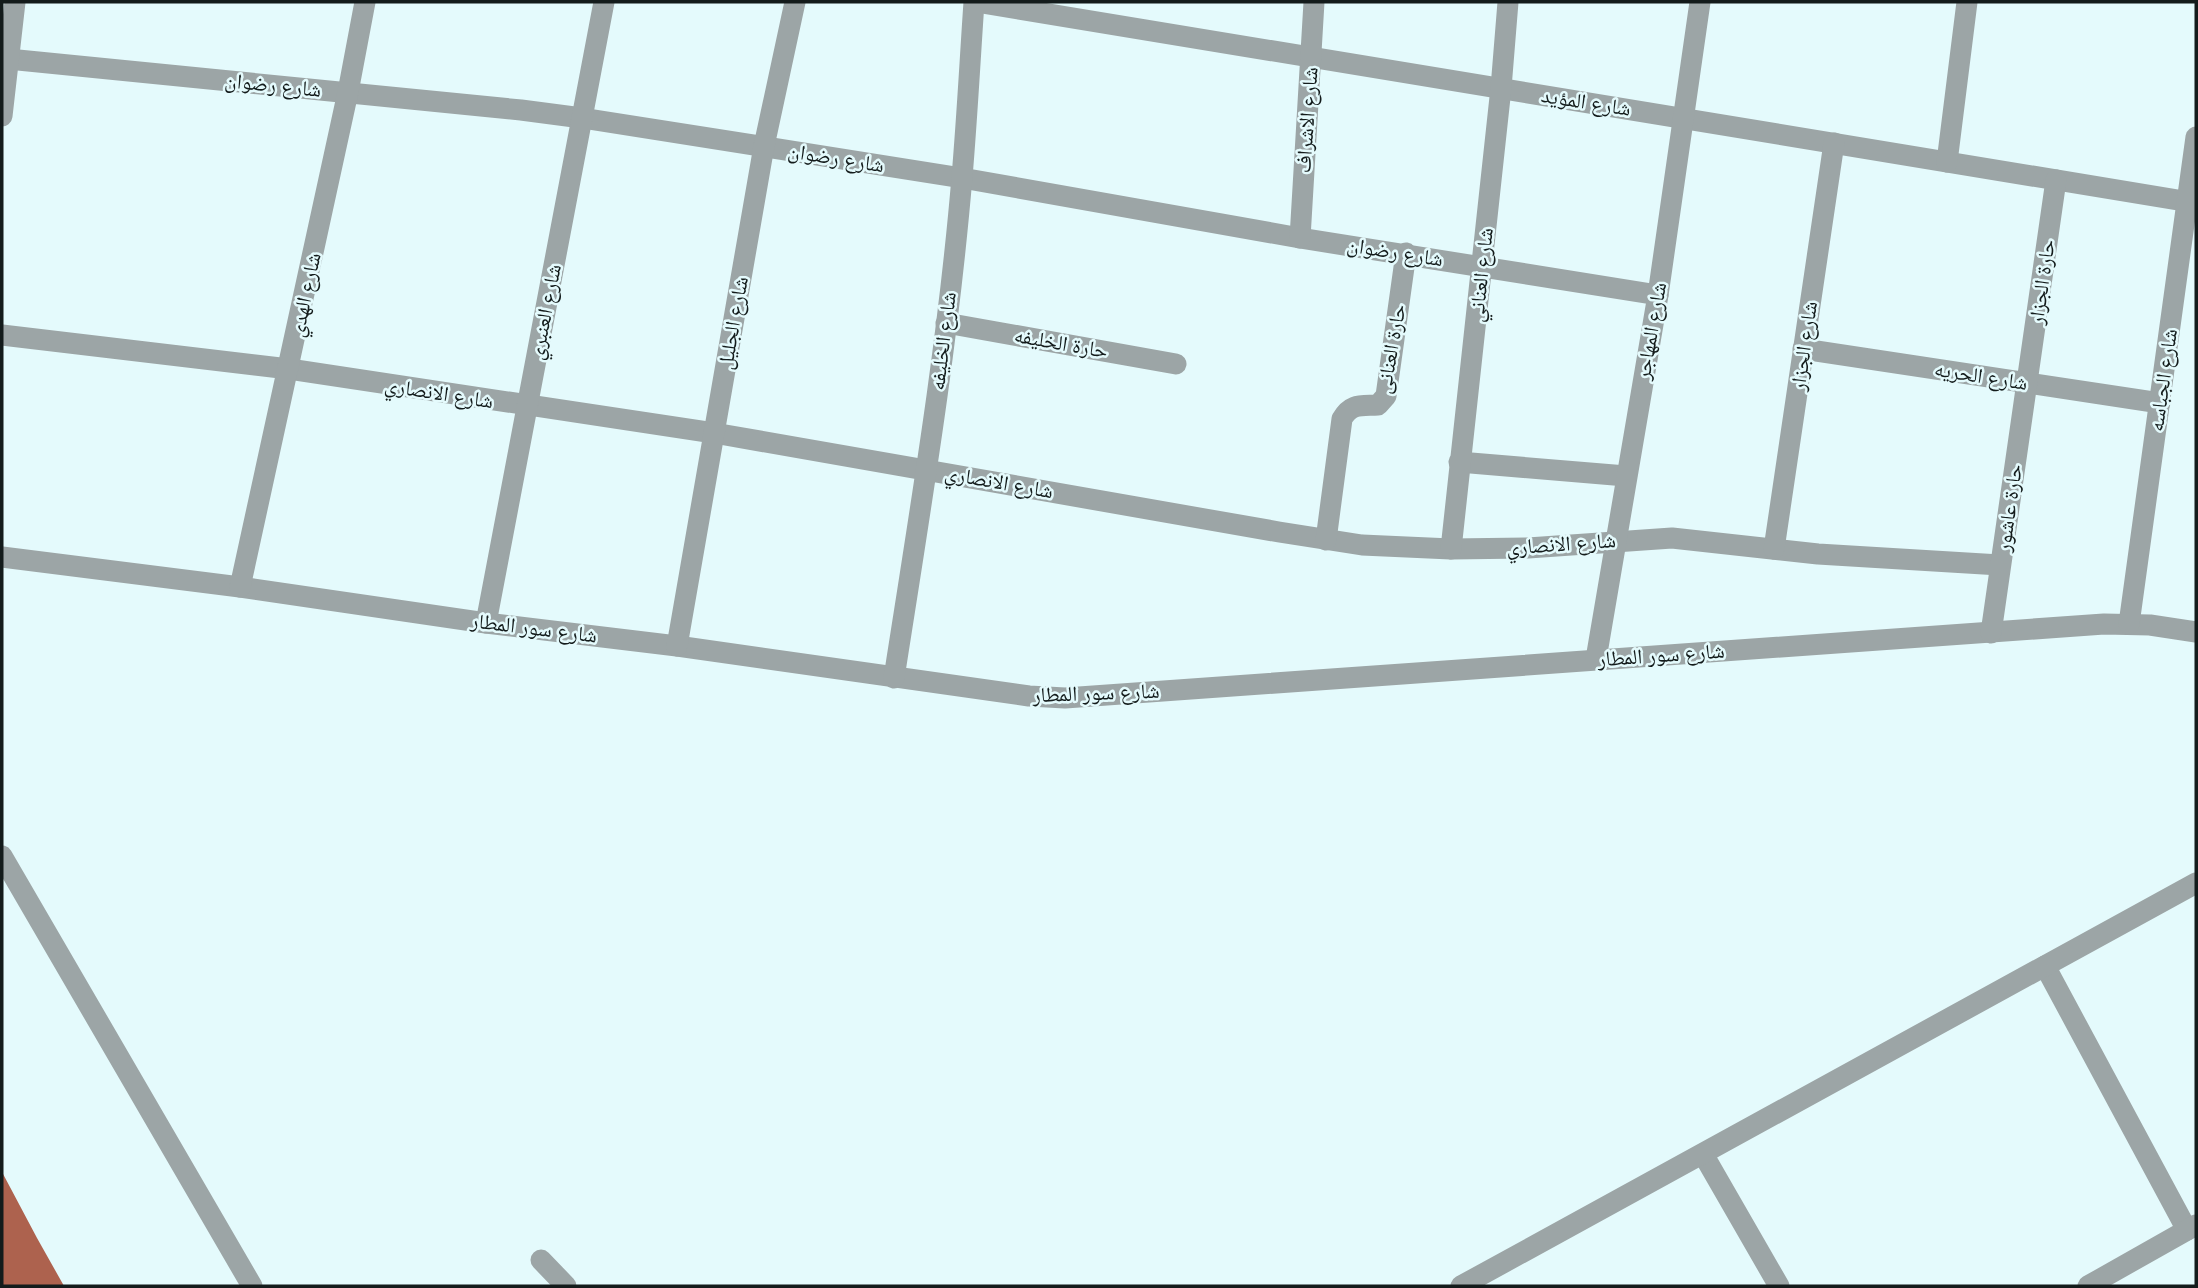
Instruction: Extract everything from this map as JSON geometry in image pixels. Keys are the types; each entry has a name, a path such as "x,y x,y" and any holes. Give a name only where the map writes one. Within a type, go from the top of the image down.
{"street":[{"path":"2,116 15,2"},
{"name":"شارع الهدي","path":"240,587 289,369 365,2"},
{"name":"شارع العنبري","path":"486,623 604,2"},
{"name":"شارع الجليل","path":"677,646 764,146 795,2"},
{"name":"شارع المؤيد","path":"975,2 2192,203"},
{"name":"شارع الخليفه","path":"894,678 927,469 946,323 962,178 975,2"},
{"name":"شارع الاشراف","path":"1300,238 1314,2"},
{"name":"شارع العناني","path":"1451,549 1508,2"},
{"name":"شارع المهاجر","path":"1596,659 1658,295 1700,2"},
{"path":"1947,162 1967,2"},
{"name":"شارع رضوان","path":"8,59 582,118 962,178 1300,238 1658,295"},
{"name":"شارع الجباسه","path":"2129,624 2160,402 2192,203 2196,137"},
{"name":"شارع الجزار","path":"1774,549 1834,143"},
{"name":"حارة الجزار","path":"2027,383 2056,180"},
{"name":"حارة العنانى","path":"1326,540 1342,419 1352,407 1360,404 1378,405 1386,396 1406,253"},
{"name":"حارة الخليفه","path":"946,323 1176,364"},
{"name":"شارع الانصاري","path":"2,335 289,369 714,433 1362,545 1451,549 1528,548 1672,538 1818,554 2000,565"},
{"name":"شارع الحريه","path":"1803,349 2160,402"},
{"name":"حارة عاشور","path":"1991,633 2027,383"},
{"path":"1459,463 1626,476"},
{"name":"شارع سور المطار","path":"2,558 240,587 1029,696 1065,698 2079,625 2129,624 2196,632"},
{"path":"2,856 252,1286"},
{"path":"1461,1286 2196,883"},
{"path":"2045,966 2192,1228 2088,1286"},
{"path":"1703,1154 1779,1286"},
{"path":"541,1260 566,1286"}],"building":[{"path":"2,1172 37,1238 64,1286 2,1286"}]}
